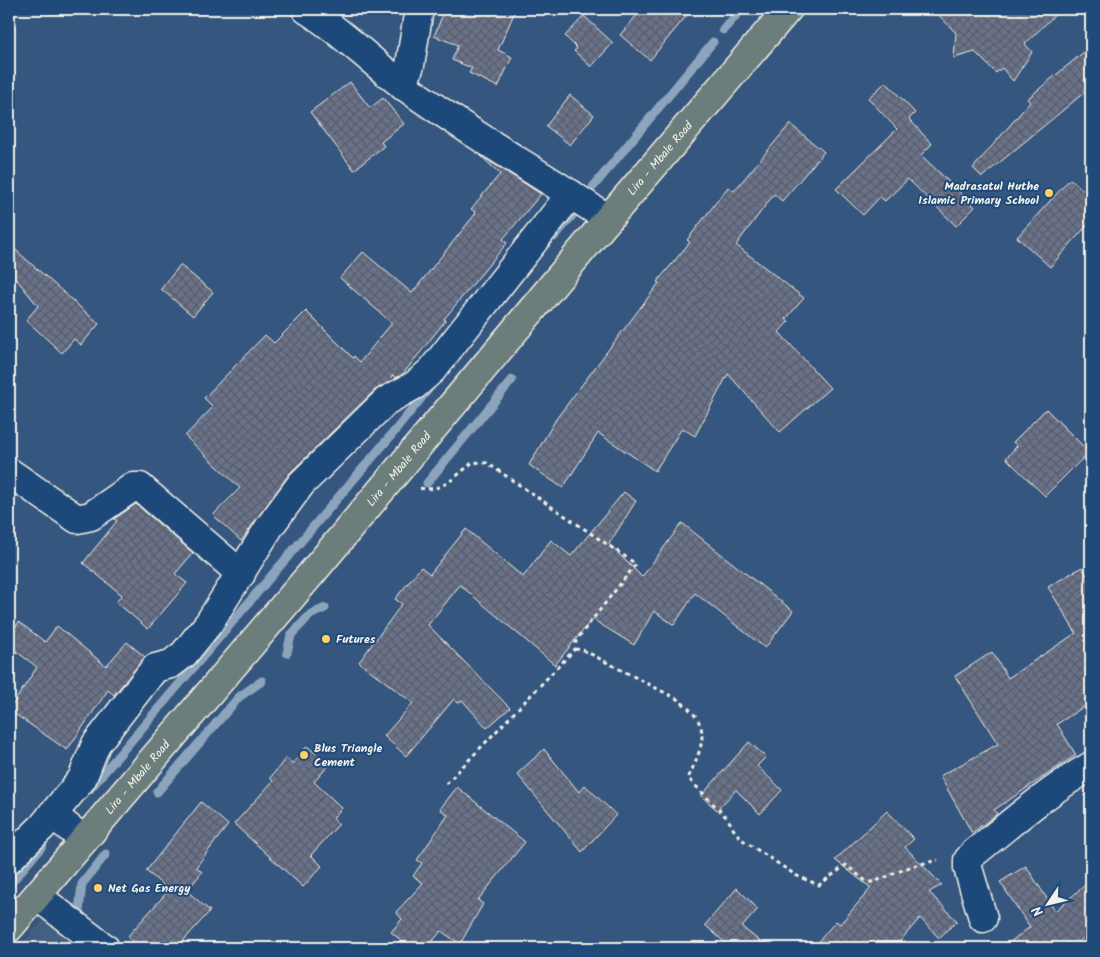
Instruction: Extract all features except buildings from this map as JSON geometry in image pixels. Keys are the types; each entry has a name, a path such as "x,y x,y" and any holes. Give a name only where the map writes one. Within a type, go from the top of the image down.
{"main road":[{"name":"Lira - Mbale Road","path":"9,928 608,219 788,9"}],"street":[{"path":"306,9 403,86 500,151 608,219"},
{"path":"403,86 410,65 419,9"},
{"path":"9,860 42,827 82,779 96,744 155,668 171,664 184,654 209,624 270,526 302,484 386,402 415,385 432,370 571,194"},
{"path":"9,472 77,519 91,516 133,487 140,487 241,574"},
{"path":"983,918 968,868 968,860 1016,819 1091,766"},
{"path":"52,814 84,840"},
{"path":"37,896 105,948"}],"path":[{"path":"391,478 429,490 444,486 474,462 487,463 636,564 581,634 576,641 574,649 444,786"},
{"path":"574,649 583,650 677,699 689,708 703,729 698,757 688,778 728,820 735,832 744,841 797,876 819,885 846,865 867,882 874,882 912,866 935,860 968,860"}],"shaded area":[{"path":"43,920 80,948 19,948"}],"waterway":[{"path":"723,30 742,9"},
{"path":"593,187 713,42"},
{"path":"554,237 576,211"},
{"path":"427,483 512,380"},
{"path":"89,790 431,386"},
{"path":"287,653 291,635 310,615 325,608"},
{"path":"157,792 239,697 262,681"},
{"path":"9,885 43,845"},
{"path":"79,911 82,884 106,854"}],"place":[{"name":"Madrasatul Huthe Islamic Primary School","path":"1049,193"},
{"name":"Futures","path":"326,639"},
{"name":"Blus Triangle Cement","path":"304,755"},
{"name":"Net Gas Energy","path":"98,888"}]}
